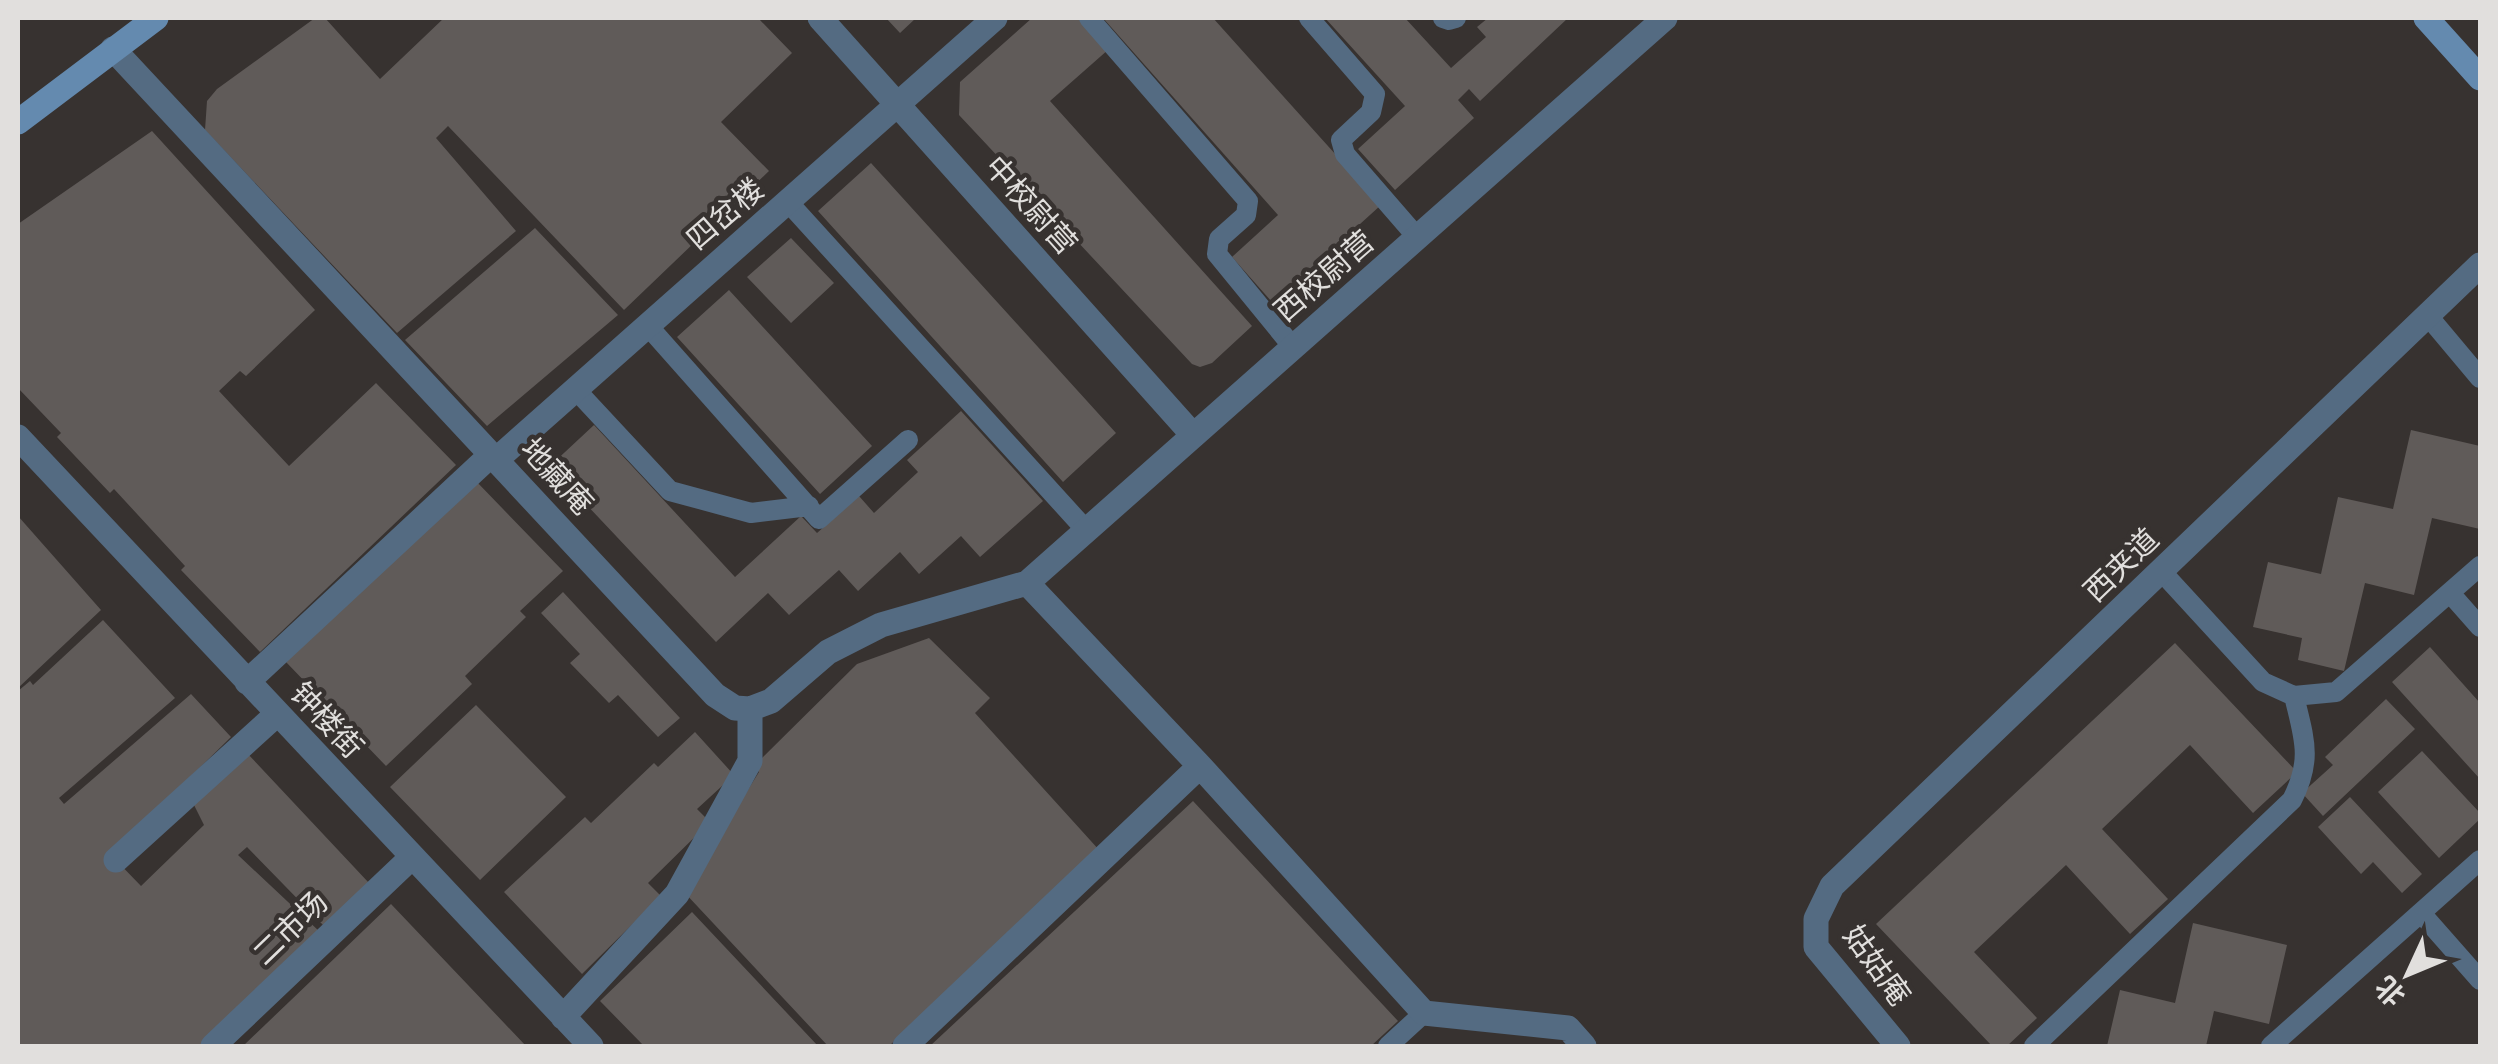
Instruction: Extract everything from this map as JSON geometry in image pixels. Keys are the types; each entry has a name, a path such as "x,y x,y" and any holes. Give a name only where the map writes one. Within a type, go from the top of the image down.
{"street":[{"path":"18,122 156,18"},
{"name":"中校尉营","path":"820,18 1193,435"},
{"name":"四岔楼","path":"248,682 494,457 576,390 995,18"},
{"name":"西校尉营","path":"1026,584 1664,18"},
{"path":"2426,18 2477,65"},
{"name":"地藏庵","path":"113,49 715,695 735,708 750,709"},
{"name":"西夹道","path":"1823,923 1842,898 2166,576 2433,322 2480,265"},
{"name":"西夹道","path":"2433,322 2480,288"},
{"name":"钟楼街","path":"18,437 591,1046"},
{"path":"563,1017 677,894 750,761 750,709 771,700 828,652 882,625 1026,584 1200,766 1424,1013 1568,1028 1584,1046"},
{"path":"116,860 277,714"},
{"path":"905,1046 1200,766"},
{"name":"二市场","path":"213,1046 412,857"},
{"name":"姑姑庵","path":"1823,923 1816,947 1898,1046"},
{"name":"姑姑庵","path":"1823,923 1834,946 1915,1046"}],"lane":[{"path":"1088,18 1248,201 1246,215 1218,239 1216,254 1293,346"},
{"path":"1309,18 1375,94 1371,112 1341,140 1345,154 1416,237"},
{"path":"1444,18 1456,18"},
{"path":"788,202 1086,530"},
{"path":"2433,322 2480,378"},
{"path":"648,326 819,519 908,440"},
{"path":"576,390 670,491 751,513 809,506"},
{"path":"2166,576 2263,682 2294,696 2336,692 2480,566"},
{"path":"2450,592 2480,627"},
{"path":"2034,1046 2292,800 2304,777 2307,749 2294,696"},
{"path":"2271,1046 2480,860"},
{"path":"2421,913 2480,980"},
{"path":"1388,1046 1424,1013"}],"building":[{"path":"315,18 325,18 380,79 444,18 758,18 792,53 721,122 769,171 624,310 448,126 436,138 516,231 397,333 205,130 207,101 217,89"},
{"path":"886,18 916,18 900,33"},
{"path":"1032,18 1081,18 1109,49 1050,101 1252,326 1212,363 1200,367 1192,364 959,115 960,82"},
{"path":"1103,18 1213,18 1381,205 1273,303 1232,257 1278,215"},
{"path":"1325,18 1405,18 1451,68 1486,37 1477,27 1488,18 1568,18 1480,101 1469,89 1458,100 1474,118 1395,190 1358,149 1405,106"},
{"path":"152,131 315,310 246,376 240,371 219,391 289,466 376,383 456,465 260,652 181,570 185,566 114,489 110,493 57,437 61,433 18,388 18,224"},
{"path":"871,163 1116,433 1063,482 818,211"},
{"path":"535,228 618,315 487,426 405,340"},
{"path":"791,238 834,283 791,323 747,277"},
{"path":"729,290 872,446 820,494 677,337"},
{"path":"961,411 1043,501 980,557 961,536 919,574 900,552 858,591 839,570 789,615 768,593 716,642 550,466 594,425 735,577 801,516 817,533 859,496 874,513 918,472 907,460"},
{"path":"2411,430 2480,446 2480,529 2432,518 2414,595 2365,583 2344,671 2298,660 2302,638 2253,627 2268,562 2321,574 2338,497 2393,509"},
{"path":"474,479 563,571 520,611 526,617 465,676 472,684 386,766 286,662"},
{"path":"18,516 101,610 18,688"},
{"path":"563,592 680,718 658,737 618,695 609,703 570,663 580,654 541,613"},
{"path":"103,620 175,698 59,798 64,804 191,694 231,737 111,855 141,886 204,825 194,805 247,753 369,883 324,926 247,847 238,855 320,932 201,1046 18,1046 18,691 30,681 33,685"},
{"path":"929,638 990,698 975,713 1100,851 889,1046 828,1046 684,892 759,772 754,766 857,664"},
{"path":"2175,643 2297,772 2253,813 2190,745 2102,829 2168,899 2130,934 2066,865 1974,952 2037,1018 2007,1046 1992,1046 1876,924"},
{"path":"2430,647 2480,703 2480,779 2392,682"},
{"path":"2386,699 2415,729 2323,816 2302,793 2333,765 2325,757"},
{"path":"476,705 566,797 480,880 390,787"},
{"path":"695,732 734,775 697,809 710,822 648,883 661,896 582,974 504,892 585,817 591,823 654,763 658,767"},
{"path":"2422,751 2480,813 2480,819 2439,858 2378,792"},
{"path":"2350,797 2422,874 2402,893 2373,862 2361,874 2318,827"},
{"path":"1193,801 1398,1021 1371,1046 930,1046"},
{"path":"391,904 526,1046 243,1046 313,979"},
{"path":"692,912 818,1046 644,1046 600,1001"},
{"path":"2193,923 2287,945 2269,1024 2214,1011 2206,1046 2107,1046 2120,990 2175,1003"}]}
